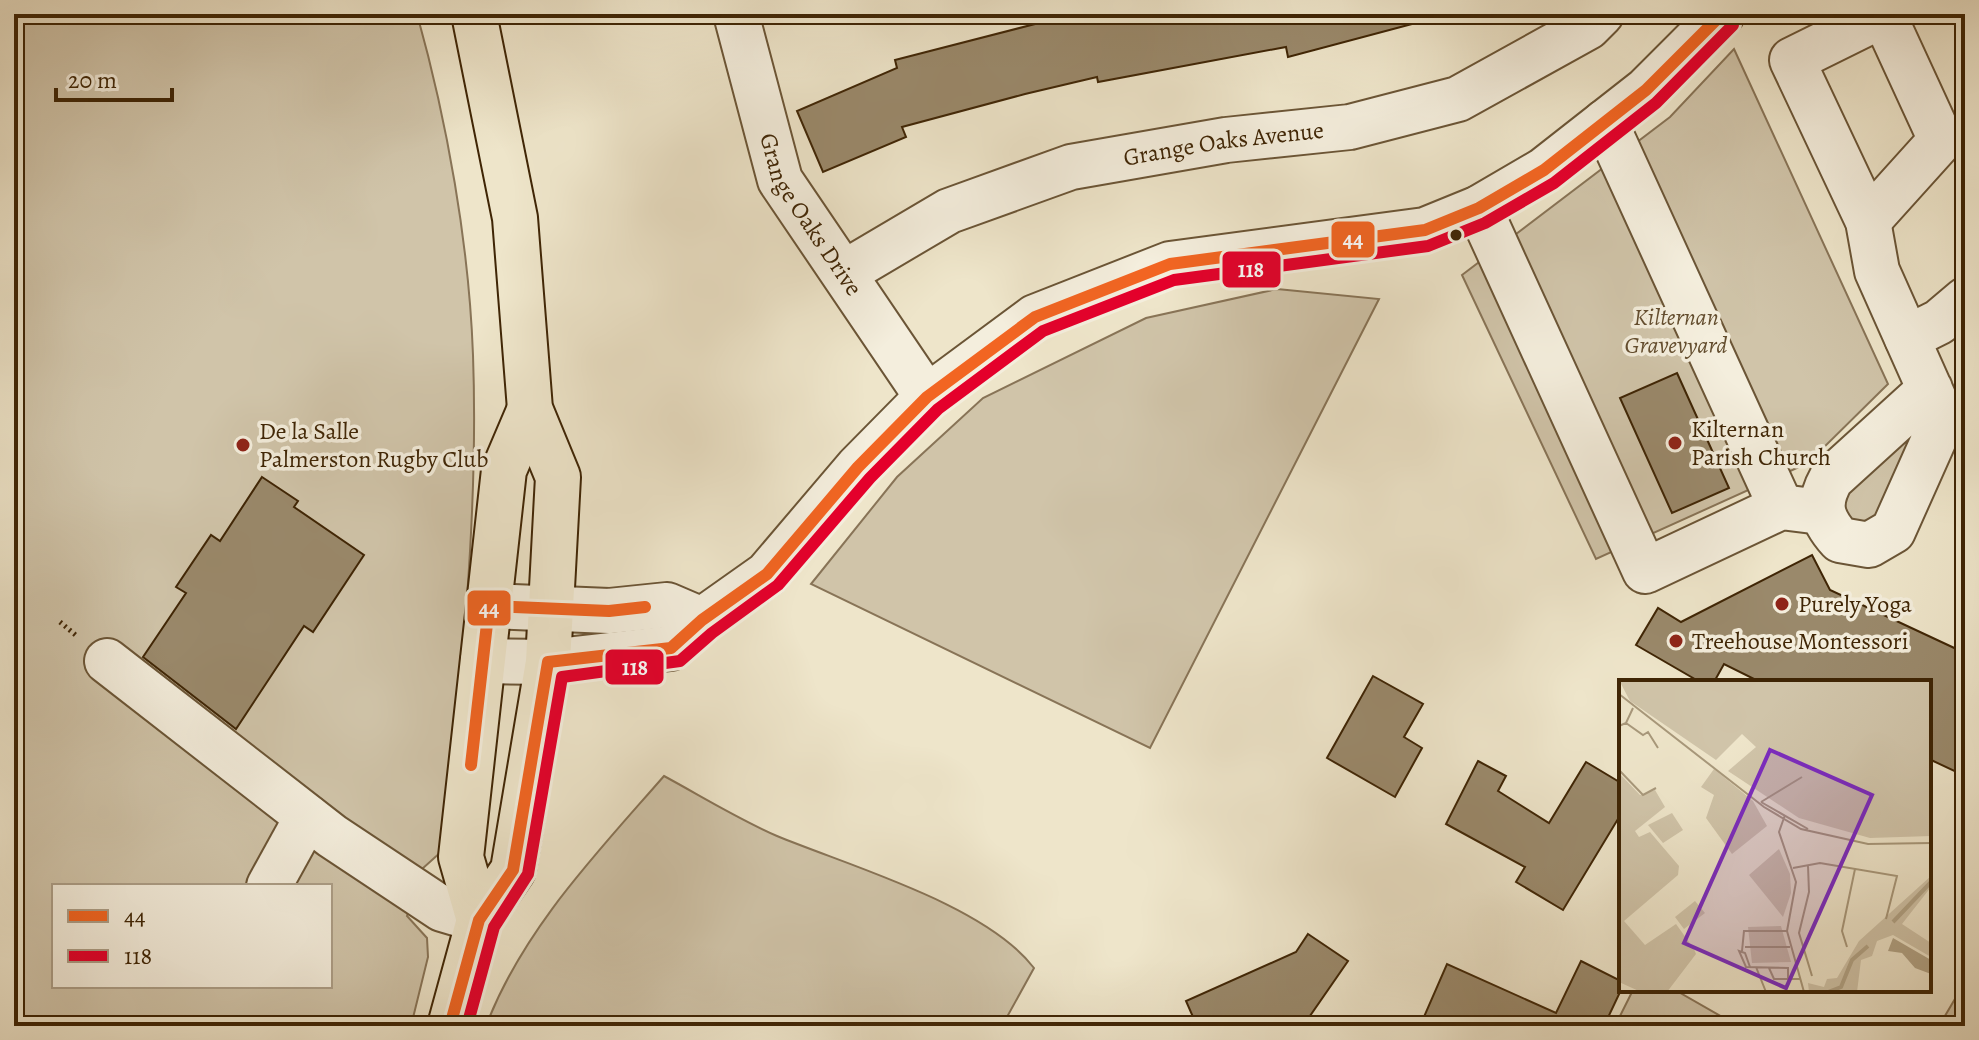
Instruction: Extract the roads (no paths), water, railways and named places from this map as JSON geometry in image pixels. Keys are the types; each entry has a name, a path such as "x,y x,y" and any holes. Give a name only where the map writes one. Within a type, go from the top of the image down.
{"main road":[{"path":"450,1026 479,920 513,870 548,662 558,477 530,409 515,218 474,14"},
{"path":"479,920 461,857 504,470 530,409"}],"street":[{"name":"Grange Oaks Drive","path":"736,14 780,180 927,397"},
{"name":"Grange Oaks Avenue","path":"844,273 949,211 1071,167 1226,140 1350,127 1458,99 1588,27 1601,14"},
{"path":"483,661 548,662 671,648 702,620 767,574 858,467 927,397 1035,317 1170,264 1425,230 1479,208 1544,170 1646,90 1722,14"},
{"path":"1605,122 1801,510 1840,540 1854,545 1869,545 1893,531 1943,419 1877,271 1868,221 1792,60 1883,14 1941,140 1868,221"},
{"path":"1479,208 1645,571 1801,510 1821,496 1831,479 1930,389"},
{"path":"1907,338 1939,322 1965,300"},
{"path":"489,606 609,611 667,605 702,620"},
{"path":"107,661 307,817 442,909 479,920"},
{"path":"270,884 307,817"}],"place":[{"name":"Kilternan Parish Church","path":"1675,443"},
{"name":"De la Salle Palmerston Rugby Club","path":"243,445"},
{"name":"Purely Yoga","path":"1782,604"},
{"name":"Treehouse Montessori","path":"1676,641"}],"park label":[{"name":"Kilternan Gravevyard","path":"1676,331"}]}
